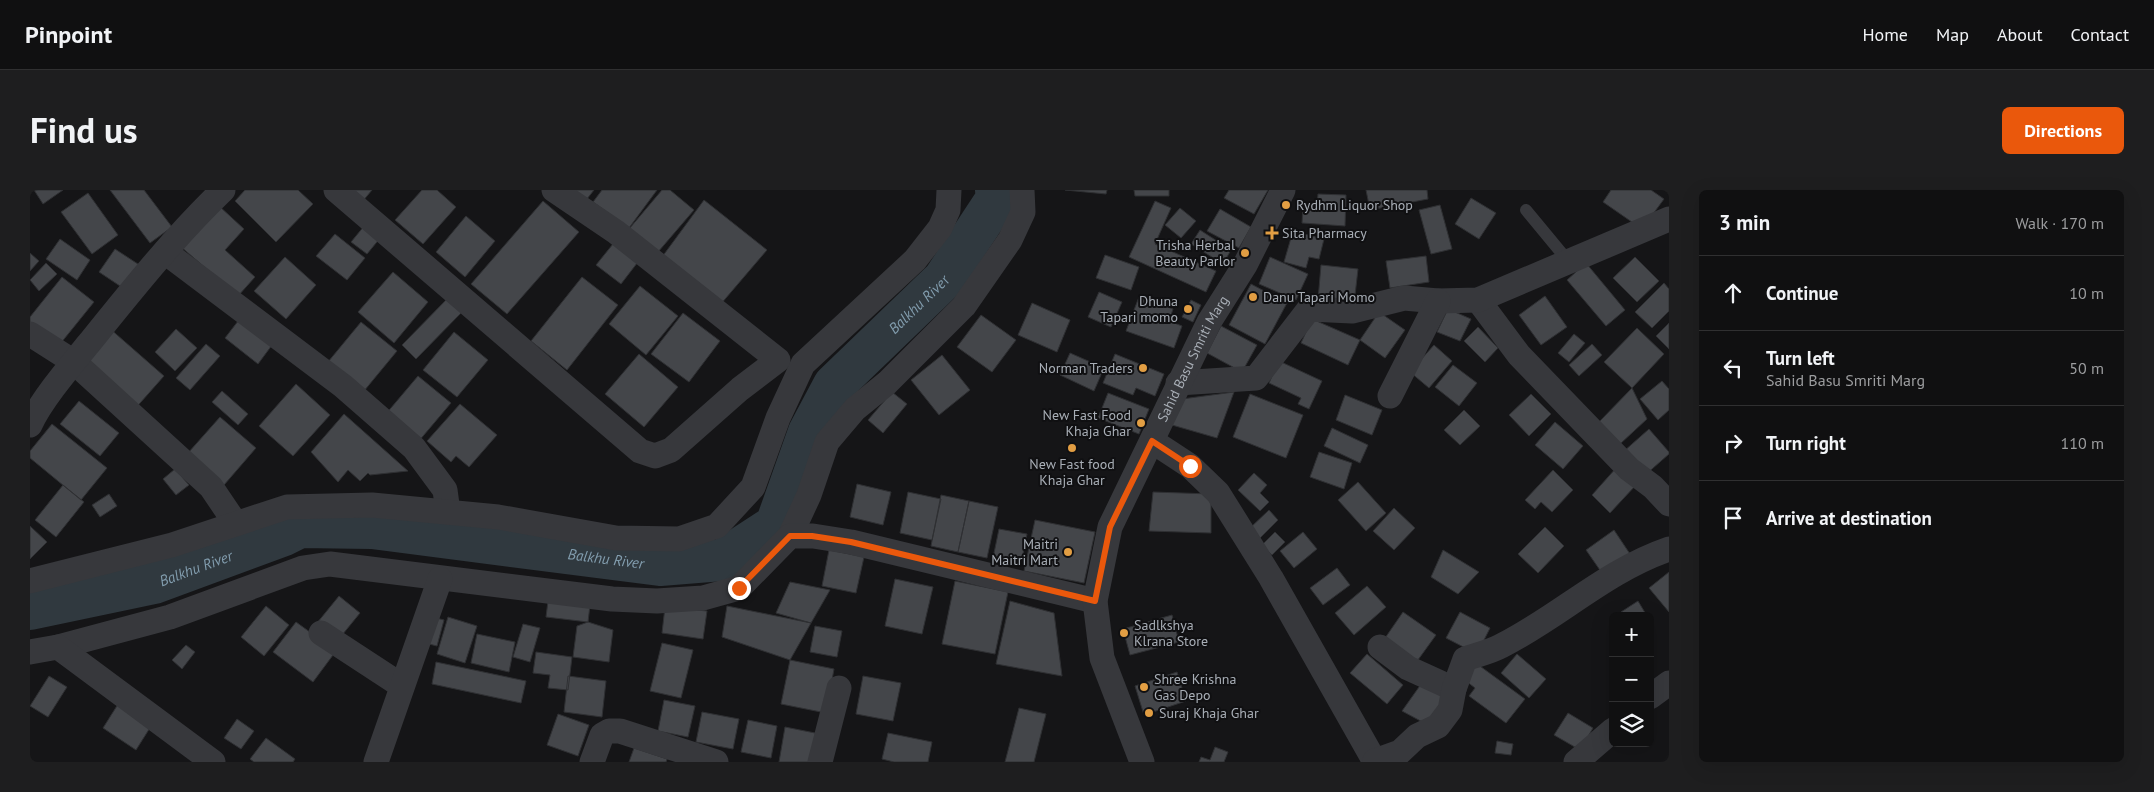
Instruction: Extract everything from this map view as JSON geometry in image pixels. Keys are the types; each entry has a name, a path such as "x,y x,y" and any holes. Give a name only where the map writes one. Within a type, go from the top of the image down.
{"street":[{"path":"30,425 74,362 165,252 202,210 223,190"},
{"path":"336,190 640,451 654,456 671,450 740,389 778,360"},
{"path":"554,190 616,232 778,360 803,364"},
{"path":"30,581 172,545 287,507 372,505 448,512 498,517 616,538 679,539 717,526 753,487 778,418 803,364 915,260 940,228 948,210 949,190"},
{"path":"30,652 58,647 170,617 303,568 330,564 612,599 657,601 703,598 739,588 790,536 809,495 827,442 855,409 887,383 964,306 1010,240 1023,212 1022,190"},
{"name":"Sahid Basu Smriti Marg","path":"1142,762 1102,658 1095,601 1110,527 1209,322 1244,265 1284,190"},
{"path":"1178,383 1256,378 1309,309 1352,311 1404,298 1438,301 1478,300 1669,219"},
{"path":"165,252 343,386 414,448 445,490 448,512"},
{"path":"1478,300 1519,355 1629,469 1653,487 1669,504"},
{"path":"1390,396 1438,301"},
{"path":"30,334 74,362 210,487 236,524"},
{"path":"1152,441 1190,466 1218,493 1271,578 1375,762 1400,752 1417,736 1438,726 1450,710 1454,688 1465,659 1499,647 1532,628 1596,584 1669,548"},
{"path":"790,536 812,536 851,542 1095,601"},
{"path":"376,762 440,579"},
{"path":"321,633 402,686"},
{"path":"1380,646 1408,668 1454,688"},
{"path":"58,647 213,762"},
{"path":"1654,694 1669,682"},
{"path":"820,762 839,688"},
{"path":"592,762 602,734 609,731 620,731 716,762"},
{"path":"1576,762 1609,733"}],"lane":[{"path":"1526,210 1569,262"}],"building":[{"path":"34,190 63,190 43,204"},
{"path":"110,190 144,190 172,227 150,243"},
{"path":"245,190 298,190 313,204 276,242 235,201"},
{"path":"348,190 372,190 362,202"},
{"path":"422,190 437,190 456,207 423,244 395,220"},
{"path":"566,190 594,190 583,204"},
{"path":"602,190 657,190 629,228 593,202"},
{"path":"662,190 670,190 694,210 658,252 629,229"},
{"path":"1065,190 1107,190 1106,194"},
{"path":"1134,190 1169,190 1169,196 1135,196"},
{"path":"1229,190 1268,190 1254,214 1224,198"},
{"path":"1366,190 1427,190 1428,199 1370,210"},
{"path":"1611,190 1651,190 1664,199 1642,229 1603,202"},
{"path":"88,193 118,235 92,254 61,212"},
{"path":"1318,194 1346,195 1345,226 1302,223 1303,205 1317,206"},
{"path":"1471,198 1496,213 1479,239 1455,224"},
{"path":"704,200 767,250 720,305 662,257"},
{"path":"543,201 579,232 507,314 471,284"},
{"path":"1155,201 1171,208 1155,244 1216,271 1206,292 1129,257"},
{"path":"218,205 244,229 225,250 255,277 238,296 180,246"},
{"path":"1440,205 1452,249 1431,254 1419,210"},
{"path":"1180,208 1196,221 1181,238 1165,225"},
{"path":"1220,209 1251,227 1239,248 1207,231"},
{"path":"466,216 495,241 465,277 436,252"},
{"path":"365,225 381,237 367,254 351,242"},
{"path":"1200,230 1231,250 1223,264 1191,244"},
{"path":"1293,231 1324,239 1319,259 1309,257 1306,268 1284,262"},
{"path":"335,234 365,258 347,280 316,256"},
{"path":"60,239 90,260 77,280 46,259"},
{"path":"617,239 641,258 621,284 596,265"},
{"path":"115,249 141,266 126,290 99,272"},
{"path":"30,253 39,261 30,271"},
{"path":"1105,255 1139,267 1131,290 1096,278"},
{"path":"1426,256 1429,282 1390,288 1386,261"},
{"path":"285,257 316,285 286,319 254,291"},
{"path":"1270,257 1308,274 1296,300 1259,284"},
{"path":"1635,257 1659,281 1637,302 1613,278"},
{"path":"46,263 57,274 39,291 30,280"},
{"path":"1586,263 1625,310 1606,326 1567,280"},
{"path":"1321,265 1358,269 1354,304 1318,300"},
{"path":"393,272 428,302 394,343 358,312"},
{"path":"62,277 94,302 56,349 30,328 30,317"},
{"path":"582,277 618,305 567,370 531,341"},
{"path":"1664,283 1669,289 1669,311 1652,328 1635,312"},
{"path":"1251,284 1287,303 1265,344 1229,325"},
{"path":"640,286 678,316 646,355 609,324"},
{"path":"1099,292 1122,302 1111,327 1088,317"},
{"path":"1545,296 1567,327 1541,345 1519,315"},
{"path":"1139,297 1173,309 1169,321 1182,326 1174,348 1126,331"},
{"path":"448,298 462,312 416,359 402,345"},
{"path":"1191,300 1201,305 1193,322 1182,317"},
{"path":"1032,303 1070,320 1057,352 1018,335"},
{"path":"1448,309 1471,319 1460,341 1437,332"},
{"path":"1379,312 1405,330 1385,358 1360,340"},
{"path":"683,313 720,341 689,382 651,354"},
{"path":"981,315 1016,340 992,372 957,347"},
{"path":"242,316 275,341 258,364 225,338"},
{"path":"1312,319 1360,340 1348,365 1301,343"},
{"path":"361,322 397,351 359,397 323,368"},
{"path":"1669,323 1669,349 1656,336"},
{"path":"1221,326 1257,345 1242,372 1207,353"},
{"path":"108,327 164,376 133,411 77,361"},
{"path":"1478,327 1498,348 1485,362 1464,341"},
{"path":"1637,328 1664,354 1632,388 1604,362"},
{"path":"176,329 197,348 175,371 155,352"},
{"path":"454,332 488,360 457,397 423,370"},
{"path":"1574,334 1585,343 1569,362 1558,353"},
{"path":"206,344 220,356 190,390 176,378"},
{"path":"1592,344 1602,355 1579,376 1569,365"},
{"path":"1434,345 1452,361 1429,388 1410,372"},
{"path":"1070,353 1104,368 1094,391 1060,375"},
{"path":"639,354 678,387 644,427 605,394"},
{"path":"1115,354 1164,374 1155,396 1136,388 1133,395 1103,383"},
{"path":"942,355 970,390 939,415 911,380"},
{"path":"1279,361 1322,381 1309,409 1298,404 1301,398 1269,383"},
{"path":"1453,365 1477,383 1459,406 1435,387"},
{"path":"418,376 451,403 418,442 385,415"},
{"path":"1662,381 1669,389 1669,410 1658,420 1640,399"},
{"path":"296,384 330,415 293,456 259,426"},
{"path":"1632,388 1647,419 1620,444 1599,422"},
{"path":"222,391 248,414 238,425 212,402"},
{"path":"892,392 907,404 883,433 868,420"},
{"path":"1234,392 1217,438 1172,425 1182,399"},
{"path":"1108,393 1149,409 1139,434 1098,418"},
{"path":"1250,394 1303,415 1286,458 1233,437"},
{"path":"1531,394 1551,414 1529,436 1509,415"},
{"path":"1345,395 1382,410 1372,435 1336,420"},
{"path":"79,401 119,433 100,456 60,424"},
{"path":"460,404 497,435 469,467 456,456 451,462 427,441"},
{"path":"1464,410 1480,426 1460,445 1444,430"},
{"path":"344,414 408,471 370,475 368,473 360,481 348,470 338,482 311,452"},
{"path":"220,417 256,448 224,485 188,453"},
{"path":"1555,422 1583,446 1563,469 1535,445"},
{"path":"52,424 107,468 81,500 30,458 30,451"},
{"path":"1332,428 1368,445 1360,463 1324,446"},
{"path":"1649,429 1669,454 1644,476 1623,452"},
{"path":"1319,452 1352,463 1344,489 1310,477"},
{"path":"1617,467 1636,485 1610,513 1592,495"},
{"path":"175,469 189,485 176,495 163,479"},
{"path":"1553,470 1573,490 1552,512 1541,502 1535,509 1525,500"},
{"path":"1254,473 1267,485 1260,493 1269,502 1260,511 1238,490"},
{"path":"1358,482 1386,513 1366,531 1338,500"},
{"path":"857,484 891,492 883,525 850,517"},
{"path":"63,485 84,502 56,537 35,520"},
{"path":"908,492 941,499 932,540 900,533"},
{"path":"1153,492 1211,494 1211,533 1149,531"},
{"path":"109,494 117,506 100,517 92,505"},
{"path":"941,495 969,501 958,552 931,546"},
{"path":"969,501 998,507 987,558 958,552"},
{"path":"1394,508 1415,528 1394,550 1373,531"},
{"path":"1269,510 1278,520 1260,538 1250,528"},
{"path":"1035,520 1095,532 1084,583 1024,571"},
{"path":"30,526 47,542 30,559"},
{"path":"1545,527 1564,546 1538,573 1518,554"},
{"path":"999,529 1027,534 1021,564 993,558"},
{"path":"1614,530 1630,554 1602,573 1586,550"},
{"path":"1275,532 1285,542 1272,555 1262,545"},
{"path":"1303,532 1317,549 1294,568 1280,551"},
{"path":"829,550 864,557 856,593 822,586"},
{"path":"1443,550 1479,572 1458,594 1431,577"},
{"path":"1337,568 1350,585 1323,605 1310,588"},
{"path":"1669,572 1669,612 1649,588"},
{"path":"895,579 933,587 922,634 885,626"},
{"path":"955,581 1008,592 995,654 942,644"},
{"path":"790,582 830,590 811,623 776,613"},
{"path":"1367,586 1386,607 1354,635 1335,613"},
{"path":"339,596 360,613 338,640 317,623"},
{"path":"548,601 590,605 588,622 546,617"},
{"path":"1010,601 1054,613 1062,676 996,664"},
{"path":"1638,601 1645,612 1621,612"},
{"path":"266,606 289,625 264,656 241,637"},
{"path":"727,606 811,623 790,660 722,637"},
{"path":"665,607 707,611 703,639 662,633"},
{"path":"1403,612 1436,635 1415,664 1383,641"},
{"path":"1460,612 1490,628 1477,654 1446,638"},
{"path":"1172,615 1179,642 1130,655 1123,629"},
{"path":"428,616 444,620 437,646 421,642"},
{"path":"448,617 477,626 465,663 437,654"},
{"path":"296,622 336,651 313,682 273,652"},
{"path":"588,622 613,630 609,662 573,657 577,626"},
{"path":"523,624 540,628 530,662 513,657"},
{"path":"815,626 842,631 837,657 810,652"},
{"path":"477,634 515,642 509,672 471,663"},
{"path":"662,643 693,650 681,698 650,691"},
{"path":"186,645 195,652 182,669 172,660"},
{"path":"536,652 572,657 568,690 548,688 550,675 533,673"},
{"path":"1367,654 1403,685 1387,704 1350,673"},
{"path":"1517,654 1546,679 1529,698 1501,673"},
{"path":"790,660 834,669 826,713 781,704"},
{"path":"1473,661 1525,699 1506,723 1469,696 1475,688 1461,677"},
{"path":"436,662 526,681 521,703 432,684"},
{"path":"1177,672 1186,701 1144,715 1135,686"},
{"path":"49,676 67,687 48,717 30,706"},
{"path":"568,676 606,681 602,717 564,712"},
{"path":"863,676 901,683 893,721 856,714"},
{"path":"1424,680 1451,699 1428,725 1402,711"},
{"path":"664,700 695,706 688,737 658,731"},
{"path":"120,701 153,723 136,750 103,728"},
{"path":"1019,708 1046,714 1034,762 1005,762"},
{"path":"702,712 739,719 733,749 696,742"},
{"path":"1568,713 1593,728 1580,750 1554,735"},
{"path":"558,714 589,725 578,756 547,745"},
{"path":"237,719 254,731 241,749 224,738"},
{"path":"748,720 777,726 771,758 741,752"},
{"path":"785,727 820,734 814,762 779,762"},
{"path":"888,733 932,742 928,762 894,762 882,759"},
{"path":"266,738 295,759 293,762 254,762 250,759"},
{"path":"1497,741 1513,744 1511,755 1495,753"},
{"path":"1215,747 1228,752 1224,762 1199,762 1201,757 1210,760"},
{"path":"634,748 667,759 666,762 629,762"}],"waterway":[{"name":"Balkhu River","path":"30,609 154,583 284,535 300,527 372,528 660,565 722,560 776,525 809,432 834,385 944,279 998,197 996,190"}],"place":[{"name":"Rydhm Liquor Shop","path":"1286,205"},
{"name":"Sita Pharmacy","path":"1272,233"},
{"name":"Trisha Herbal Beauty Parlor","path":"1245,253"},
{"name":"Danu Tapari Momo","path":"1253,297"},
{"name":"Dhuna Tapari momo","path":"1188,309"},
{"name":"Norman Traders","path":"1143,368"},
{"name":"New Fast Food Khaja Ghar","path":"1141,423"},
{"name":"New Fast food Khaja Ghar","path":"1072,448"},
{"name":"Maitri Maitri Mart","path":"1068,552"},
{"name":"Sadlkshya Klrana Store","path":"1124,633"},
{"name":"Shree Krishna Gas Depo","path":"1144,687"},
{"name":"Suraj Khaja Ghar","path":"1149,713"}],"route":[{"path":"739,588 790,536 812,536 851,542 1095,601 1110,527 1152,441 1190,466"}]}
